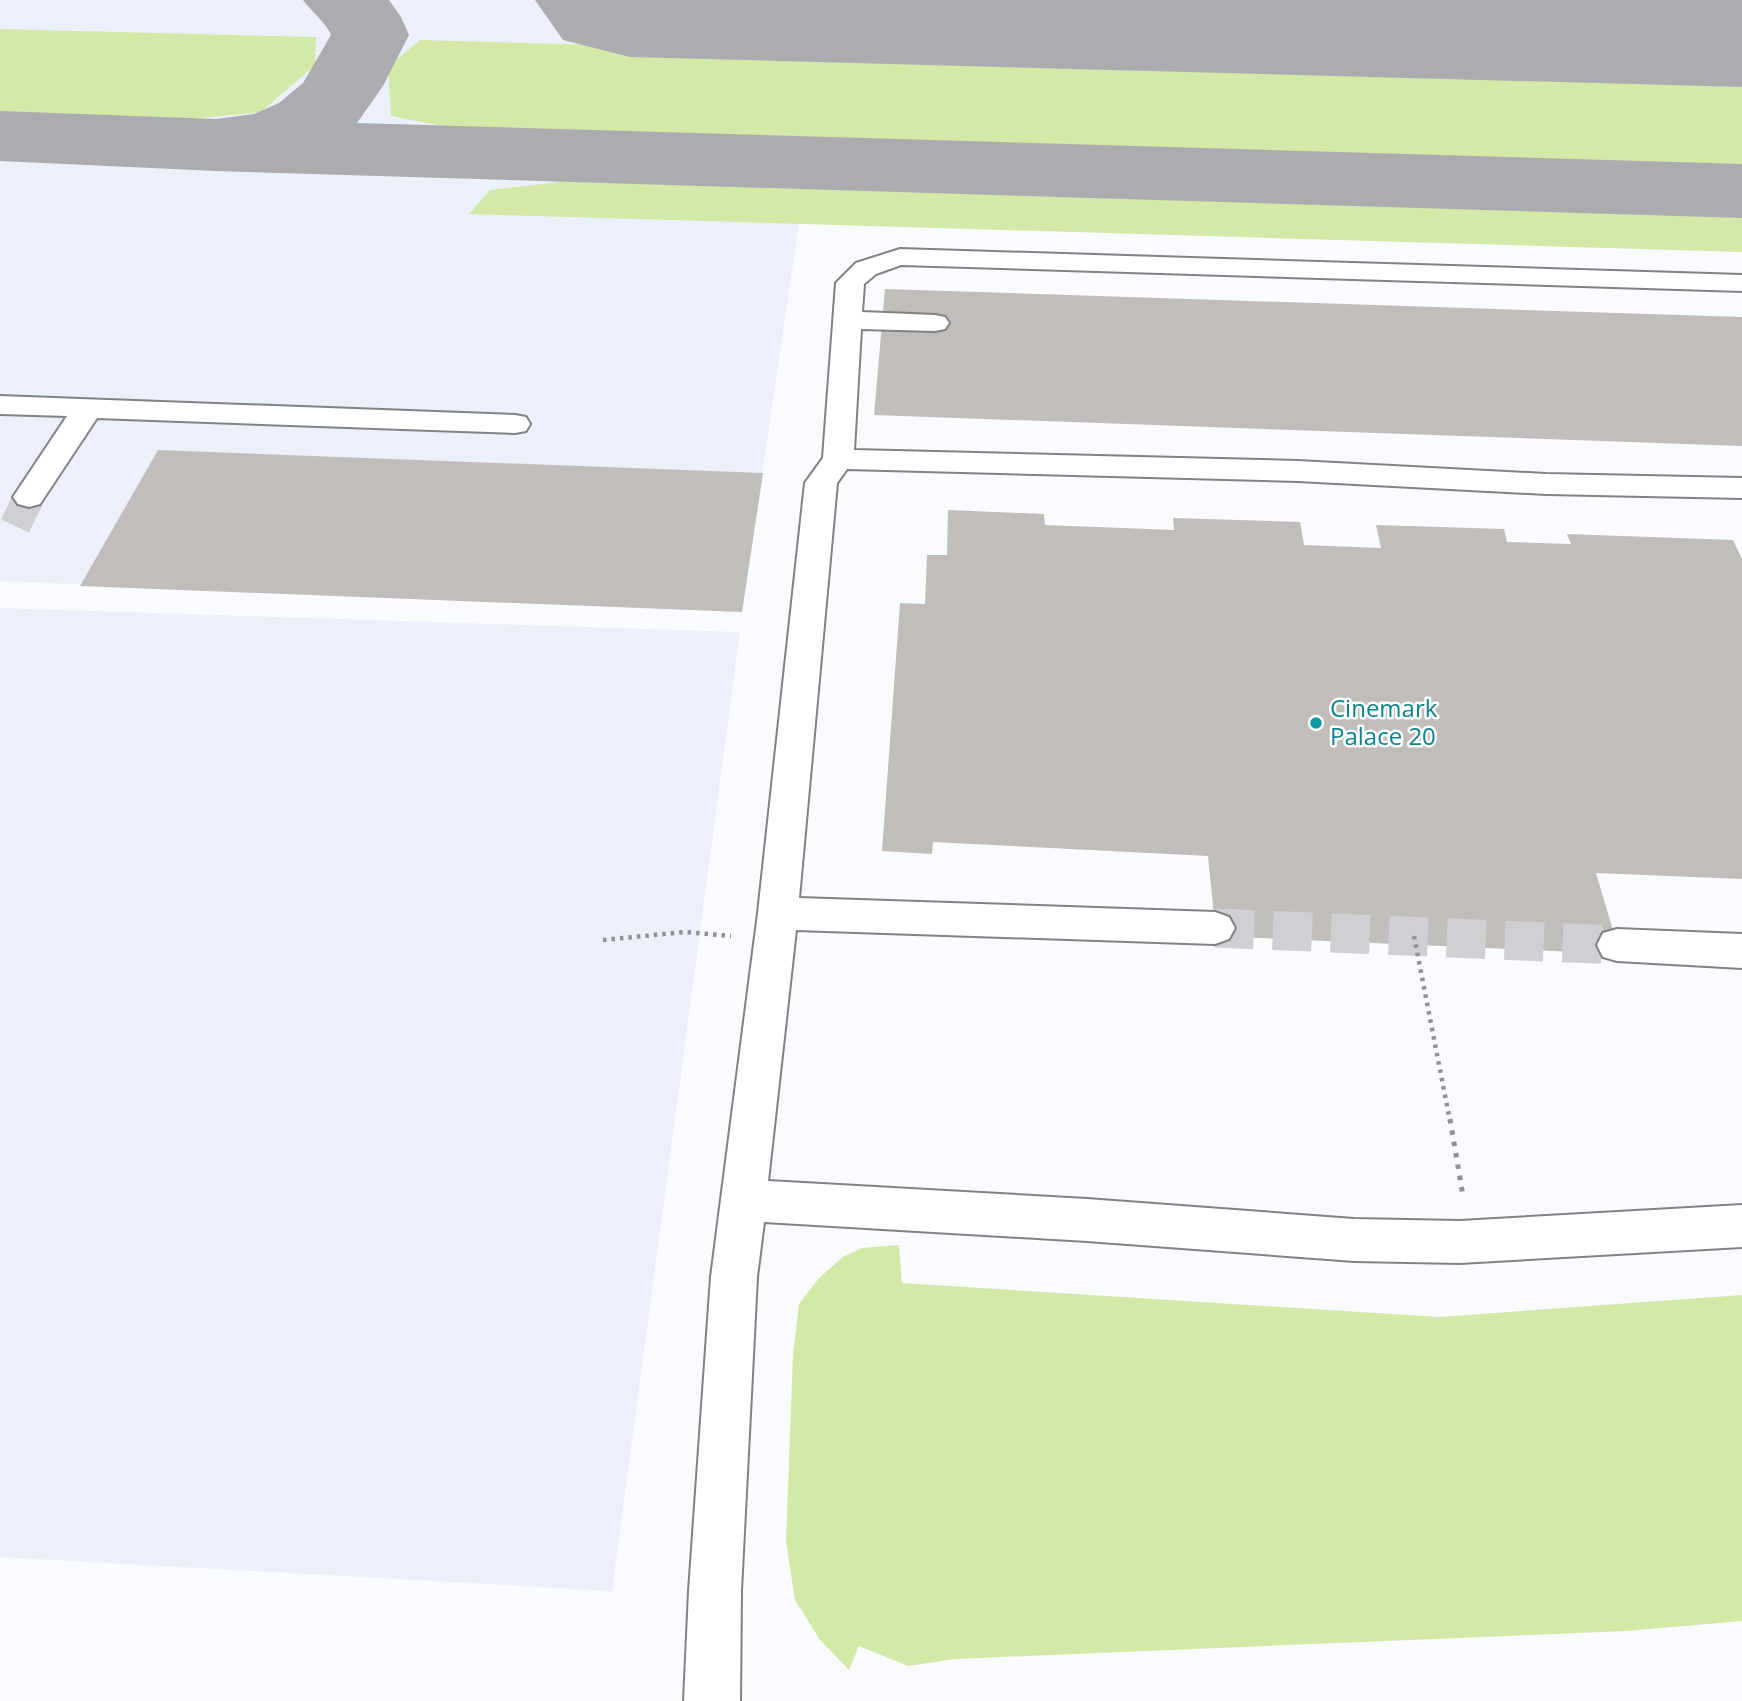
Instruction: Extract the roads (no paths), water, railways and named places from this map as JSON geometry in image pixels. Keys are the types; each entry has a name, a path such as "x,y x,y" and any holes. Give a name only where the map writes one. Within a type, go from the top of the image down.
{"lane":[{"path":"712,1701 716,1577 733,1291 776,927 821,482 838,458 846,320 850,283 855,276 870,266 900,257 1742,283"},
{"path":"846,320 935,323"},
{"path":"0,405 515,424"},
{"path":"29,497 89,408"},
{"path":"838,458 1284,471 1546,484 1742,488"},
{"path":"776,927 1215,928"},
{"path":"1617,945 1742,951"},
{"path":"743,1200 1087,1220 1354,1240 1470,1242 1742,1226"}],"tunnel":[{"path":"15,526 29,497"},
{"path":"1215,928 1617,945"}],"place":[{"name":"Cinemark Palace 20","path":"1316,723"}]}
